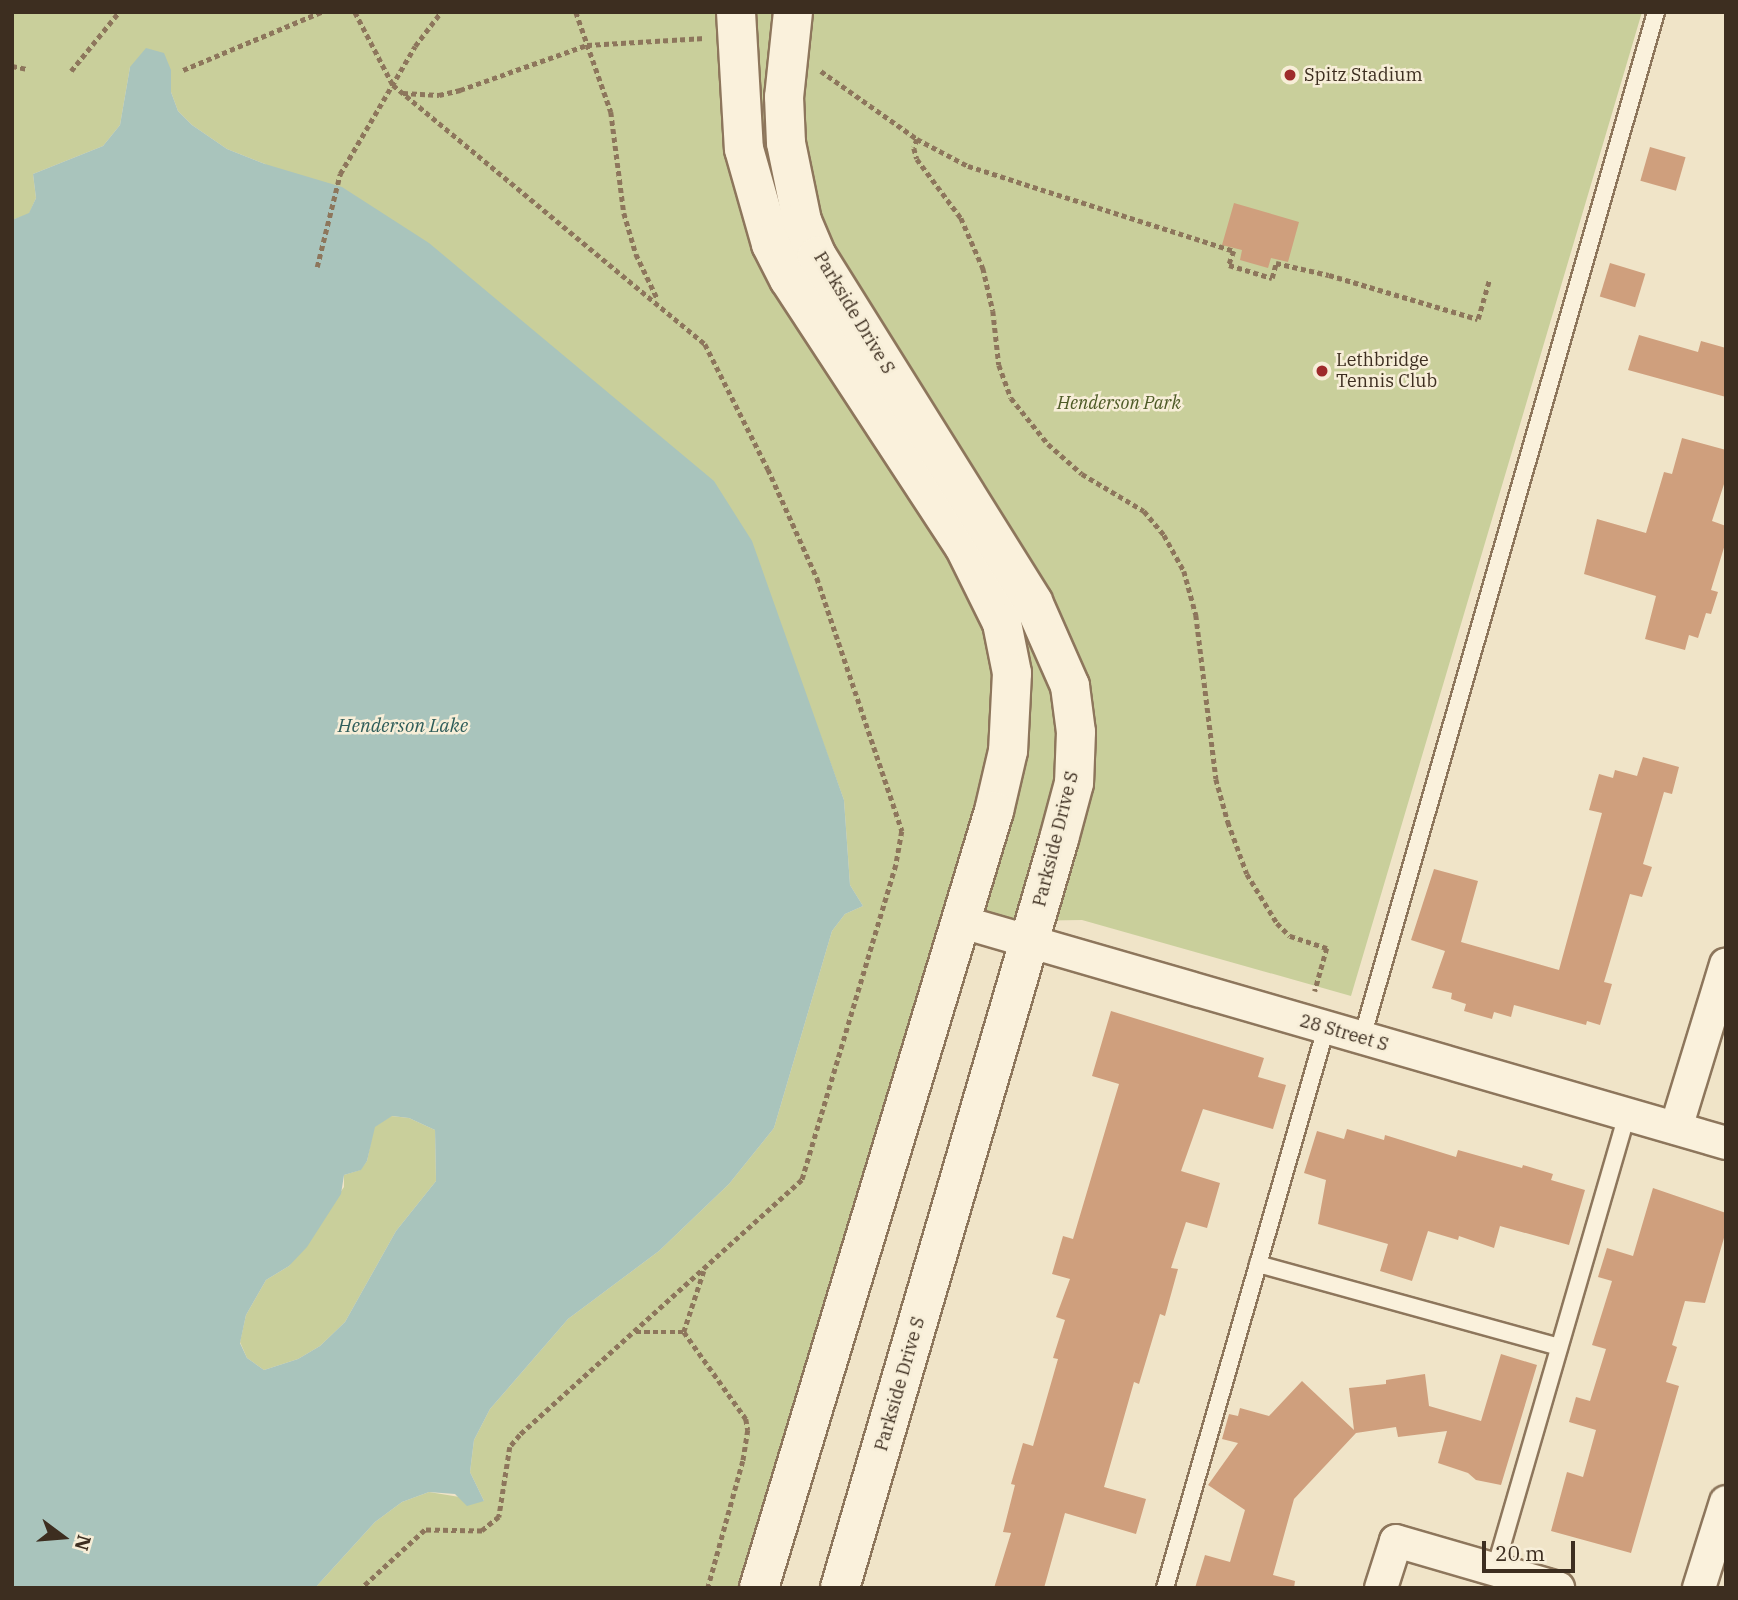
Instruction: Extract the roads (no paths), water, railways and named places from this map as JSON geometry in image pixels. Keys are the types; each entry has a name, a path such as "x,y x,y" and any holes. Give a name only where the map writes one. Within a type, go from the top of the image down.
{"street":[{"name":"Parkside Drive S","path":"793,12 784,97 786,143 802,221 817,256 867,339 1033,601 1070,686 1076,732 1074,783 840,1588"},
{"name":"Parkside Drive S","path":"736,24 744,149 771,244 789,279 964,546 1002,622 1012,673 1008,751 962,922 759,1588"},
{"name":"28 Street S","path":"962,922 1029,939 1726,1143"},
{"path":"1676,1128 1726,964"},
{"path":"1699,1588 1726,1502"},
{"path":"1381,1588 1396,1541 1558,1588"}],"lane":[{"path":"1362,1038 1656,12"},
{"path":"1165,1588 1326,1028"},
{"path":"1495,1569 1627,1114"},
{"path":"1258,1264 1559,1347"}],"water":[{"name":"Henderson Lake","path":"146,48 164,53 171,70 171,92 178,111 192,125 227,149 265,164 342,187 429,243 714,481 752,541 844,800 850,885 863,906 845,914 832,931 774,1128 729,1184 659,1251 568,1319 490,1409 474,1440 470,1472 484,1501 467,1506 455,1494 429,1492 402,1502 375,1522 315,1588 12,1588 12,220 29,213 36,198 33,174 103,146 120,125 130,67","holes":["392,1116 409,1118 435,1130 436,1181 396,1231 345,1322 320,1346 298,1359 264,1370 247,1358 240,1343 246,1315 266,1280 289,1266 307,1247 341,1194 344,1175 361,1170 367,1161 375,1127"]}],"place":[{"name":"Spitz Stadium","path":"1290,75"},
{"name":"Lethbridge Tennis Club","path":"1322,371"}],"park label":[{"name":"Henderson Park","path":"1119,403"}]}
